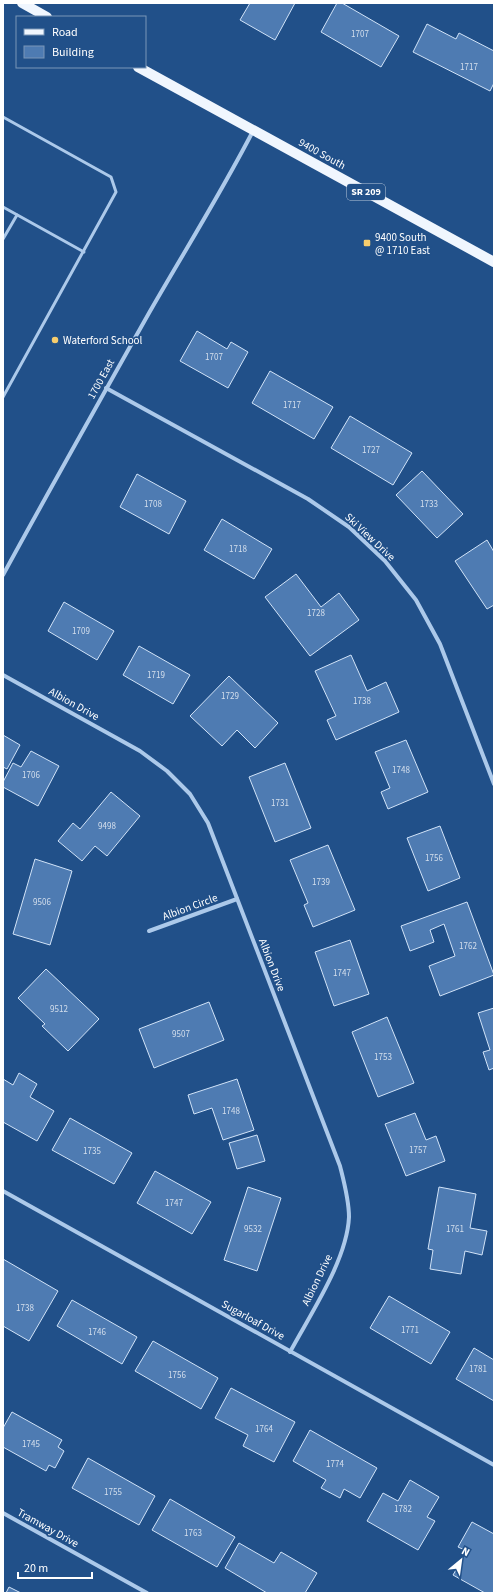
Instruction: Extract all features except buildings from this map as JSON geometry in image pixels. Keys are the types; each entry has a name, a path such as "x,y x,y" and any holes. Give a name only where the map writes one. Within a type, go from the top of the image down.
{"main road":[{"path":"22,3 46,16"},
{"name":"9400 South","path":"140,68 494,262"}],"street":[{"name":"1700 East","path":"3,575 106,388 183,254 227,182 254,130"},
{"name":"Ski View Drive","path":"106,388 308,499 349,527 385,561 416,600 440,644 494,784"},
{"name":"Albion Drive","path":"3,675 140,751 167,770 190,794 208,823 340,1166 346,1190 349,1216 345,1242 332,1274 290,1352"},
{"name":"Albion Circle","path":"150,931 237,899"},
{"name":"Sugarloaf Drive","path":"3,1191 494,1465"},
{"name":"Tramway Drive","path":"3,1513 147,1593"}],"lane":[{"path":"3,117 111,177 116,192 3,397"},
{"path":"3,207 84,252"},
{"path":"3,239 17,215"}],"place":[{"name":"9400 South @ 1710 East","path":"367,243"},
{"name":"Waterford School","path":"55,340"}]}
